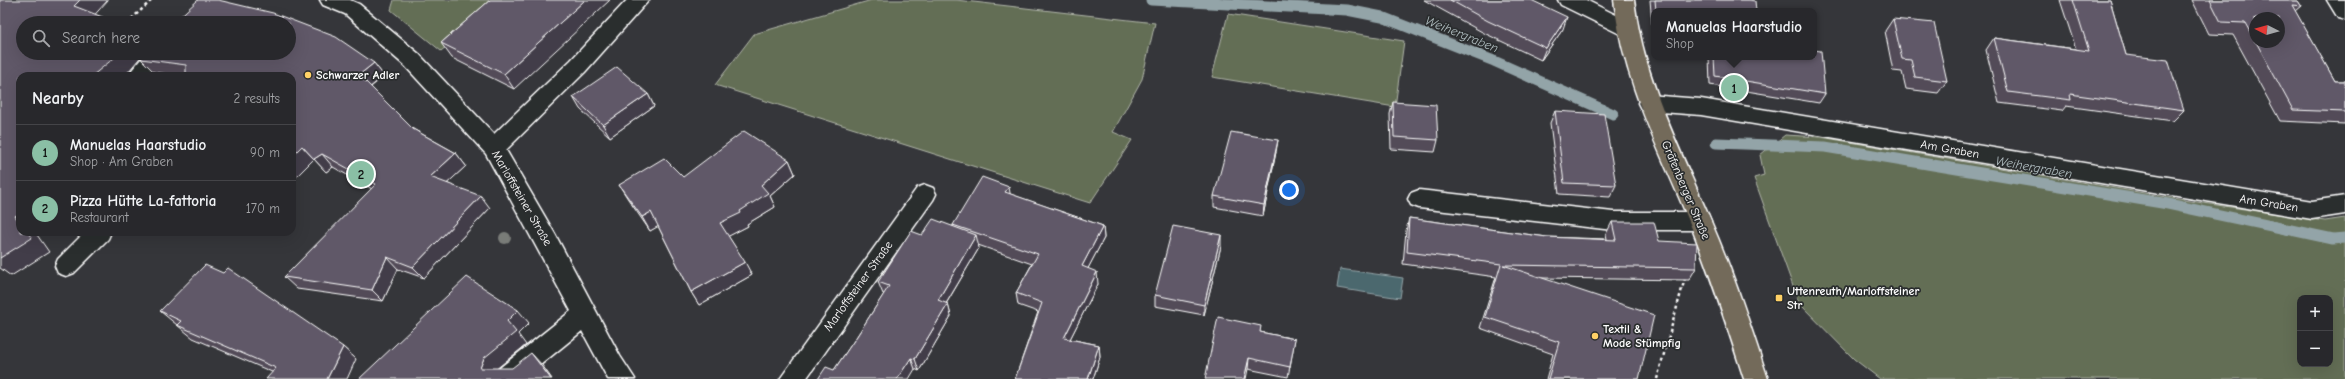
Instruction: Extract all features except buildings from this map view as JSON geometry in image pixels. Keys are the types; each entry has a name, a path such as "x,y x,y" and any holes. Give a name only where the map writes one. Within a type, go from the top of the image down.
{"main road":[{"name":"Gräfenberger Straße","path":"1624,0 1626,28 1634,65 1648,103 1700,221 1731,301 1756,379"}],"street":[{"name":"Marloffsteiner Straße","path":"330,0 357,5 412,60 494,148 547,241 611,364 623,379"},
{"path":"494,148 578,66 639,0"},
{"path":"1568,0 1626,28"},
{"path":"2337,0 2345,13"},
{"path":"140,72 151,60"},
{"name":"Am Graben","path":"1648,103 1724,110 2312,210 2345,205"},
{"name":"Marloffsteiner Straße","path":"792,379 925,194"},
{"path":"1419,199 1612,221 1700,221"},
{"path":"66,266 96,236"},
{"path":"505,379 585,314"}],"path":[{"path":"135,16 152,0"},
{"path":"1657,379 1686,274"}],"green space":[{"path":"394,0 502,0 441,51 391,10"},
{"path":"872,0 956,0 1155,23 1142,79 1113,132 1132,140 1090,203 715,85 754,34"},
{"path":"1228,14 1404,41 1395,107 1212,77"},
{"path":"1785,135 1821,137 2190,201 2325,221 2345,218 2345,379 1880,379 1854,359 1799,303 1754,178 1764,175 1760,155"}],"water":[{"path":"1340,269 1403,278 1400,298 1337,288"}],"waterway":[{"name":"Weihergraben","path":"1151,0 1347,10 1382,17 1494,61 1613,114"},
{"name":"Weihergraben","path":"1716,143 1825,147 2168,204 2333,239 2345,238"}],"place":[{"name":"Schwarzer Adler","path":"308,75"},
{"name":"Manuelas Haarstudio","path":"1734,88"},
{"name":"Pizza Hütte La-fattoria","path":"361,174"},
{"name":"Uttenreuth/Marloffsteiner Str","path":"1779,298"},
{"name":"Textil & Mode Stümpfig","path":"1595,336"}]}
